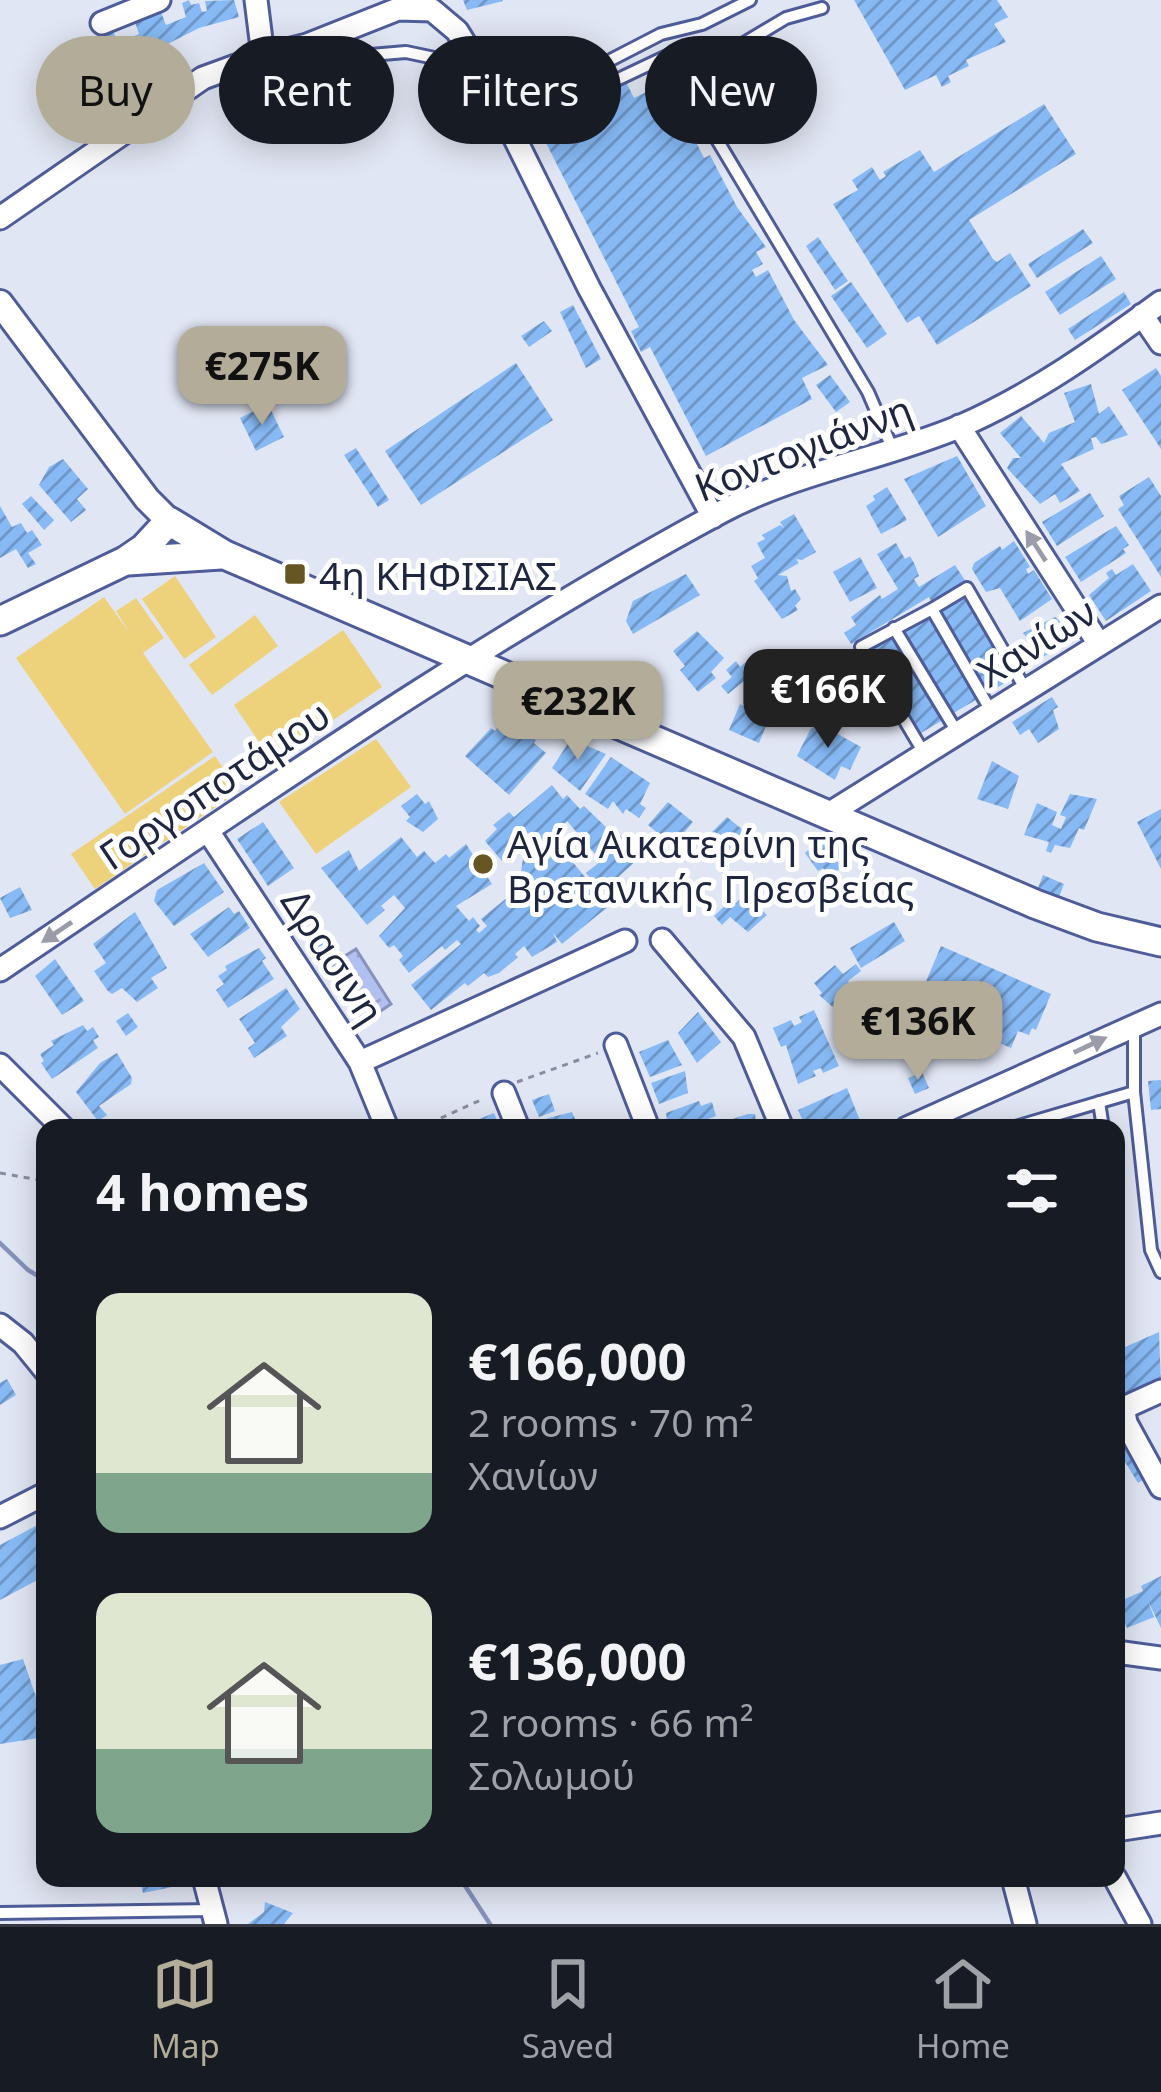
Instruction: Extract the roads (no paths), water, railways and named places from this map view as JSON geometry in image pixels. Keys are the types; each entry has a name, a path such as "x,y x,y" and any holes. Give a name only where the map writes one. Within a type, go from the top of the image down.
{"main road":[{"path":"0,621 125,561 169,521 225,555 1035,904 1097,927 1161,942"},
{"path":"125,561 225,555"}],"street":[{"path":"102,23 159,0"},
{"path":"256,0 260,36"},
{"path":"330,36 415,7 432,10 458,36"},
{"path":"0,218 203,78 219,72"},
{"path":"519,144 713,517"},
{"path":"0,304 169,521"},
{"path":"1152,309 1161,343"},
{"name":"Κοντογιάννη","path":"469,658 745,500 959,426 1059,375 1152,309"},
{"path":"959,426 1099,644"},
{"name":"Χανίων","path":"827,815 1161,606"},
{"name":"Γοργοποτάμου","path":"0,970 469,658"},
{"name":"Δρασινη","path":"208,831 360,1062 383,1119"},
{"path":"662,940 744,1037 778,1119"},
{"path":"360,1062 625,941"},
{"path":"927,1119 1161,1014"},
{"path":"616,1045 645,1119"},
{"path":"0,1065 54,1119"},
{"path":"504,1093 514,1119"},
{"path":"0,1325 36,1359"},
{"path":"1125,1410 1161,1391"},
{"path":"1125,1418 1161,1487"},
{"path":"0,1517 36,1499"},
{"path":"1125,1653 1161,1658"},
{"path":"1125,1828 1161,1822"},
{"path":"206,1887 214,1917"},
{"path":"1015,1887 1025,1924"},
{"path":"1120,1887 1140,1924"}],"lane":[{"path":"621,55 750,0"},
{"path":"793,0 800,12"},
{"path":"759,36 800,12 821,8"},
{"path":"720,144 868,392 893,450"},
{"path":"924,753 861,647 967,588 1026,689"},
{"path":"932,609 991,711"},
{"path":"895,628 957,732"},
{"path":"1134,1024 1134,1092 1151,1250 1161,1272"},
{"path":"1042,1119 1134,1092"},
{"path":"1099,1102 1102,1119"},
{"path":"0,1913 214,1917"}],"water":[{"path":"356,949 391,1004 364,1022 332,973 324,969"}],"waterway":[{"path":"0,1243 36,1275"},
{"path":"466,1887 490,1924"}],"place":[{"name":"4η ΚΗΦΙΣΙΑΣ","path":"295,574"},
{"name":"Αγία Αικατερίνη της Βρετανικής Πρεσβείας","path":"483,864"}]}
